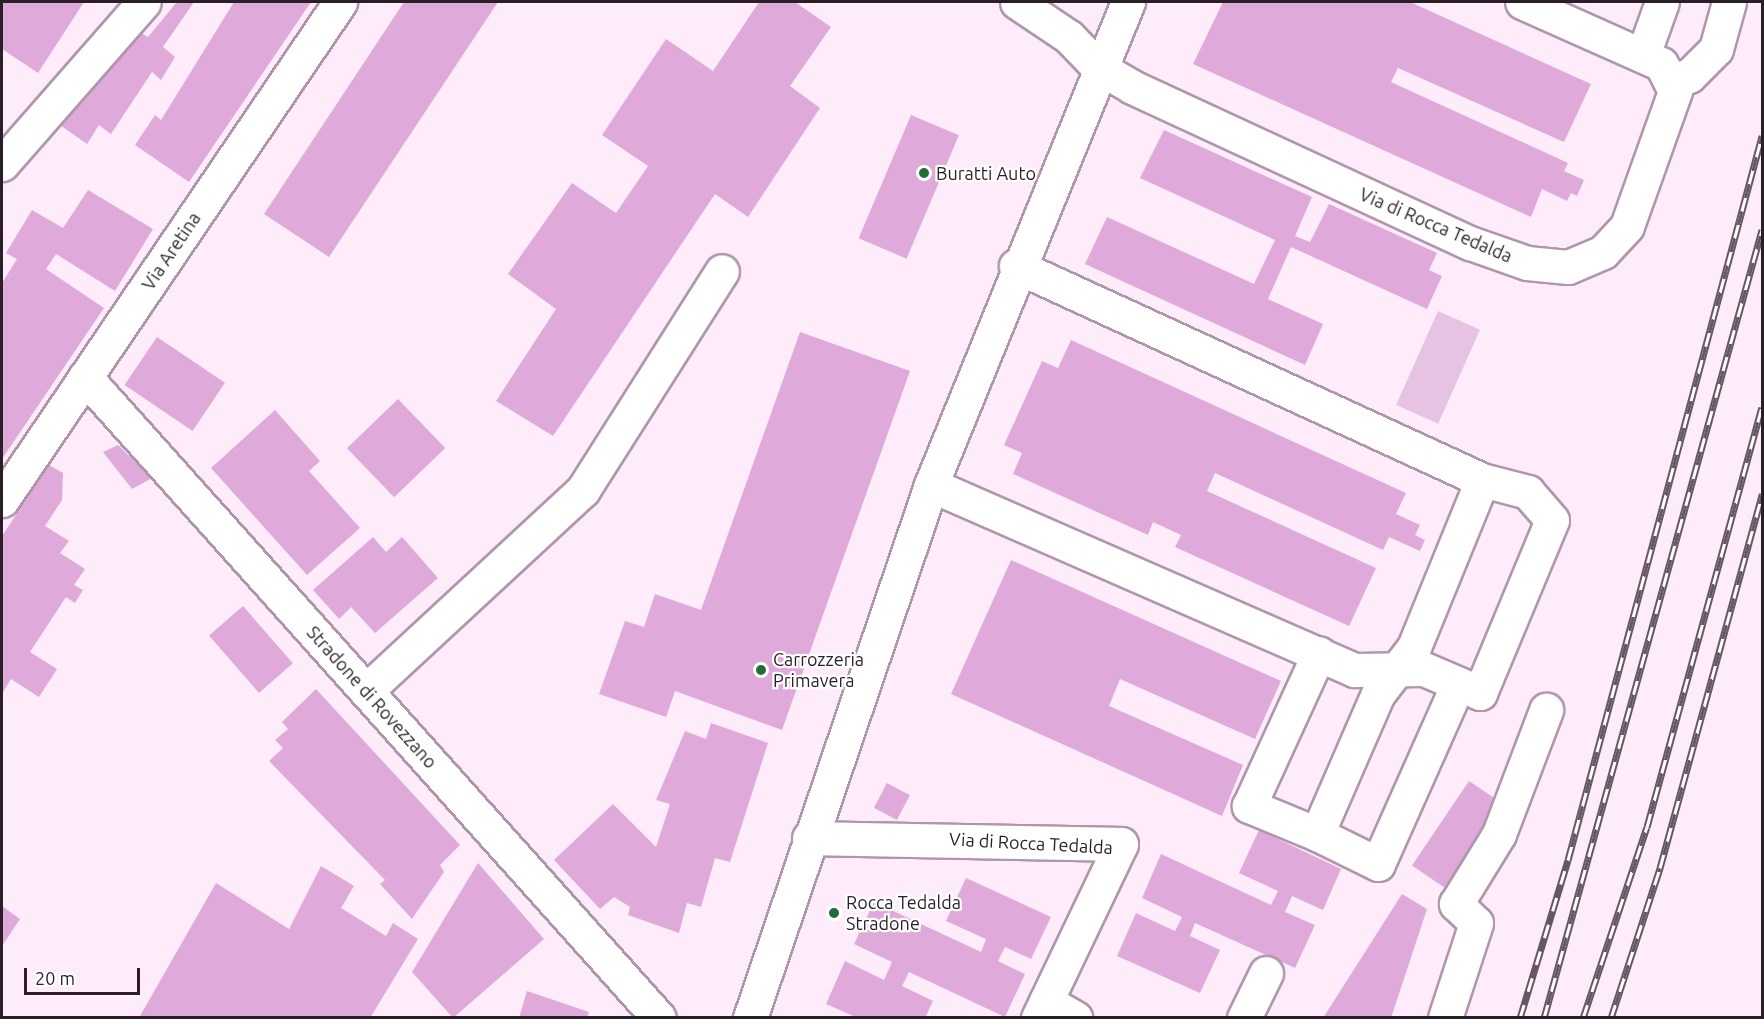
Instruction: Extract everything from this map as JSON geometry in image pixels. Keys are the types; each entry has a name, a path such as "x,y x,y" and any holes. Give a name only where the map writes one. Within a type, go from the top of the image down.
{"street":[{"path":"2,164 144,2"},
{"name":"Via Aretina","path":"2,500 340,2"},
{"path":"1017,2 1069,37 1098,68"},
{"path":"750,1017 809,838 931,486 1016,266 1098,68 1128,2"},
{"path":"1522,2 1566,10 1661,64 1672,79 1689,76 1716,49 1728,2"},
{"path":"1643,55 1662,2"},
{"name":"Via di Rocca Tedalda","path":"1098,68 1470,243 1549,268 1586,262 1627,226 1674,104 1672,79"},
{"path":"931,486 1354,670 1395,672 1424,669 1480,693 1552,520 1528,492 1482,480 1016,266"},
{"path":"366,691 584,490 722,271"},
{"name":"Stradone di Rovezzano","path":"85,377 659,1017"},
{"path":"1317,834 1378,694 1414,647 1482,480"},
{"path":"1319,653 1249,806 1317,834 1378,864 1458,684"},
{"path":"1445,1017 1476,923 1456,904 1499,834 1546,710"},
{"name":"Via di Rocca Tedalda","path":"809,838 1121,844 1042,1009 1076,1017"},
{"path":"1244,1017 1266,973"}],"shaded area":[{"path":"1438,311 1480,330 1438,424 1396,405"}],"building":[{"path":"2,2 84,2 38,73 2,49"},
{"path":"177,2 194,2 163,47 175,57 161,80 152,72 111,134 99,125 87,144 57,123 138,31 148,37"},
{"path":"234,2 311,2 189,182 135,145 155,115 161,120"},
{"path":"404,2 498,2 329,257 264,214"},
{"path":"759,2 795,2 831,27 790,86 820,108 748,217 715,194 553,436 496,401 556,309 508,274 572,183 616,213 648,166 602,135 666,39 713,71"},
{"path":"1223,2 1410,2 1591,84 1564,142 1398,68 1391,82 1568,163 1564,171 1584,180 1577,196 1571,193 1567,201 1542,189 1531,217 1193,64"},
{"path":"911,115 959,135 907,259 859,238"},
{"path":"1164,130 1312,197 1295,236 1310,242 1329,204 1437,253 1429,270 1442,276 1427,309 1291,247 1268,299 1323,324 1305,365 1085,264 1107,217 1254,284 1275,240 1140,178"},
{"path":"88,190 153,229 115,291 56,254 46,269 104,308 2,459 2,283 17,259 6,253 32,210 63,228"},
{"path":"800,332 910,371 782,730 675,691 666,717 599,694 625,621 644,627 655,594 701,610"},
{"path":"157,337 225,383 193,431 125,385"},
{"path":"1071,340 1406,493 1396,514 1420,525 1415,535 1425,540 1420,551 1389,537 1383,550 1215,473 1207,491 1376,568 1349,626 1175,547 1181,535 1153,522 1148,535 1013,474 1022,453 1004,445 1042,361 1058,368"},
{"path":"398,399 445,448 394,497 347,448"},
{"path":"275,410 320,461 309,471 360,528 307,575 211,468"},
{"path":"118,445 152,478 132,489 103,452"},
{"path":"49,465 63,473 62,500 45,526 69,541 60,553 85,569 74,585 83,590 75,603 66,597 30,652 57,669 39,697 11,679 2,694 2,536"},
{"path":"373,537 386,552 402,537 438,578 375,633 351,607 339,619 313,590"},
{"path":"1011,560 1281,681 1255,739 1120,679 1109,706 1243,765 1222,816 951,694"},
{"path":"243,606 293,663 259,693 209,636"},
{"path":"316,689 460,845 440,865 444,872 412,919 380,884 385,880 269,761 283,748 275,740 288,729 282,722"},
{"path":"711,723 768,743 730,862 715,858 701,907 687,903 679,933 628,915 630,907 614,897 600,909 554,860 613,804 656,847 670,804 656,800 685,731 706,739"},
{"path":"1469,781 1502,803 1445,888 1412,866"},
{"path":"887,783 910,795 897,820 874,808"},
{"path":"1259,830 1341,869 1323,910 1292,896 1285,912 1315,925 1295,968 1195,923 1190,936 1220,950 1200,993 1117,956 1136,913 1175,931 1182,917 1142,898 1161,854 1271,905 1278,891 1239,873"},
{"path":"478,863 544,939 453,1018 412,972"},
{"path":"321,866 354,886 341,908 386,936 393,923 418,939 370,1018 140,1016 216,883 289,929"},
{"path":"966,878 1051,917 1031,959 1005,947 998,961 1025,974 1005,1017 909,972 902,986 933,1001 925,1018 858,1018 826,1004 845,961 884,980 892,962 854,944 874,902 981,952 986,939 946,921"},
{"path":"1402,894 1427,909 1391,1018 1323,1018"},
{"path":"2,906 20,919 2,946"},
{"path":"527,991 589,1012 587,1018 519,1018"}],"railway":[{"path":"1520,1018 1568,860 1762,136"},
{"path":"1544,1018 1762,230"},
{"path":"1583,1018 1647,827 1762,407"},
{"path":"1611,1018 1660,868 1762,494"}],"place":[{"name":"Buratti Auto","path":"924,173"},
{"name":"Carrozzeria Primavera","path":"761,670"},
{"name":"Rocca Tedalda Stradone","path":"834,913"}]}
